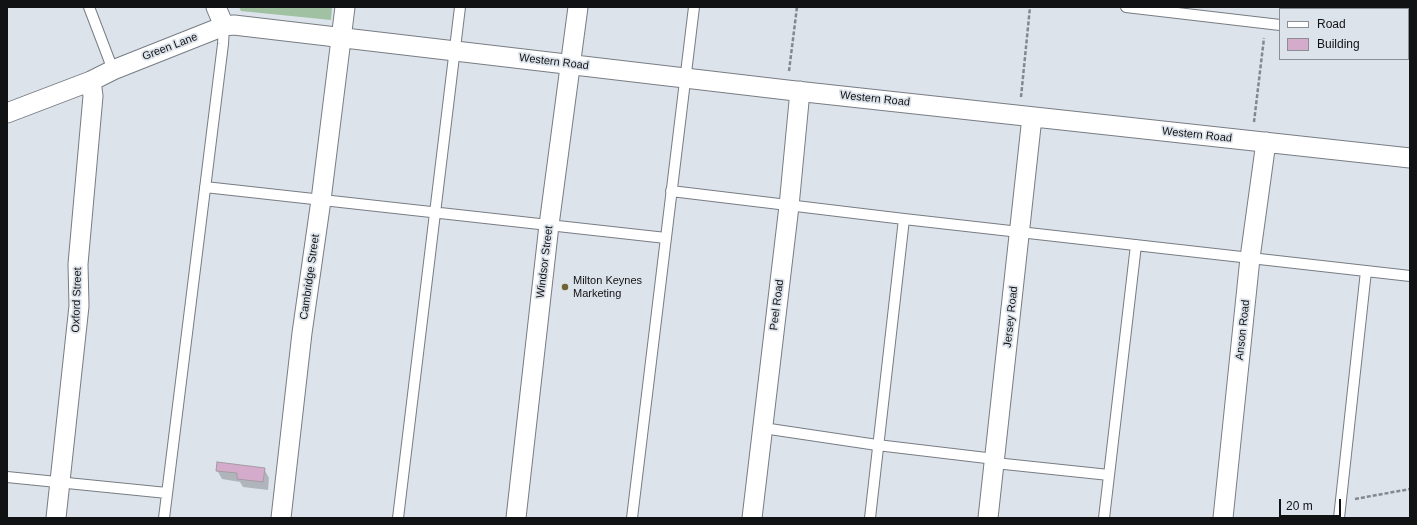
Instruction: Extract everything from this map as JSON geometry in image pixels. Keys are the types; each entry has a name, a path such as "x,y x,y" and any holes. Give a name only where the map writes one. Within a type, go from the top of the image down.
{"street":[{"path":"216,7 224,26"},
{"name":"Cambridge Street","path":"281,518 302,333 321,200 345,7"},
{"name":"Windsor Street","path":"516,518 549,225 578,7"},
{"name":"Green Lane","path":"7,113 91,81 113,70 224,26 234,25 341,37"},
{"name":"Western Road","path":"341,37 793,90 1410,158"},
{"name":"Oxford Street","path":"56,518 79,306 78,264 92,96 91,81"},
{"name":"Peel Road","path":"752,518 789,206 793,90"},
{"name":"Jersey Road","path":"988,518 1020,232 1026,116"},
{"name":"Anson Road","path":"1223,518 1250,258 1259,142"}],"lane":[{"path":"89,7 113,70"},
{"path":"398,518 460,7"},
{"path":"632,518 694,7"},
{"path":"1126,7 1151,8 1279,25"},
{"path":"164,518 224,26"},
{"path":"205,187 666,238"},
{"path":"672,191 789,206 1410,276"},
{"path":"870,518 877,445 904,219"},
{"path":"1104,518 1136,245"},
{"path":"1340,518 1366,271"},
{"path":"763,428 877,445 1109,475"},
{"path":"7,477 167,492"}],"path":[{"path":"793,90 797,7"},
{"path":"1026,116 1030,7"},
{"path":"1259,142 1266,23"},
{"path":"1341,502 1410,489"}],"green space":[{"path":"239,7 332,7 331,20 241,11"}],"building":[{"path":"217,462 265,468 263,482 237,479 237,473 216,471"}],"place":[{"name":"Milton Keynes Marketing","path":"565,287"}]}
